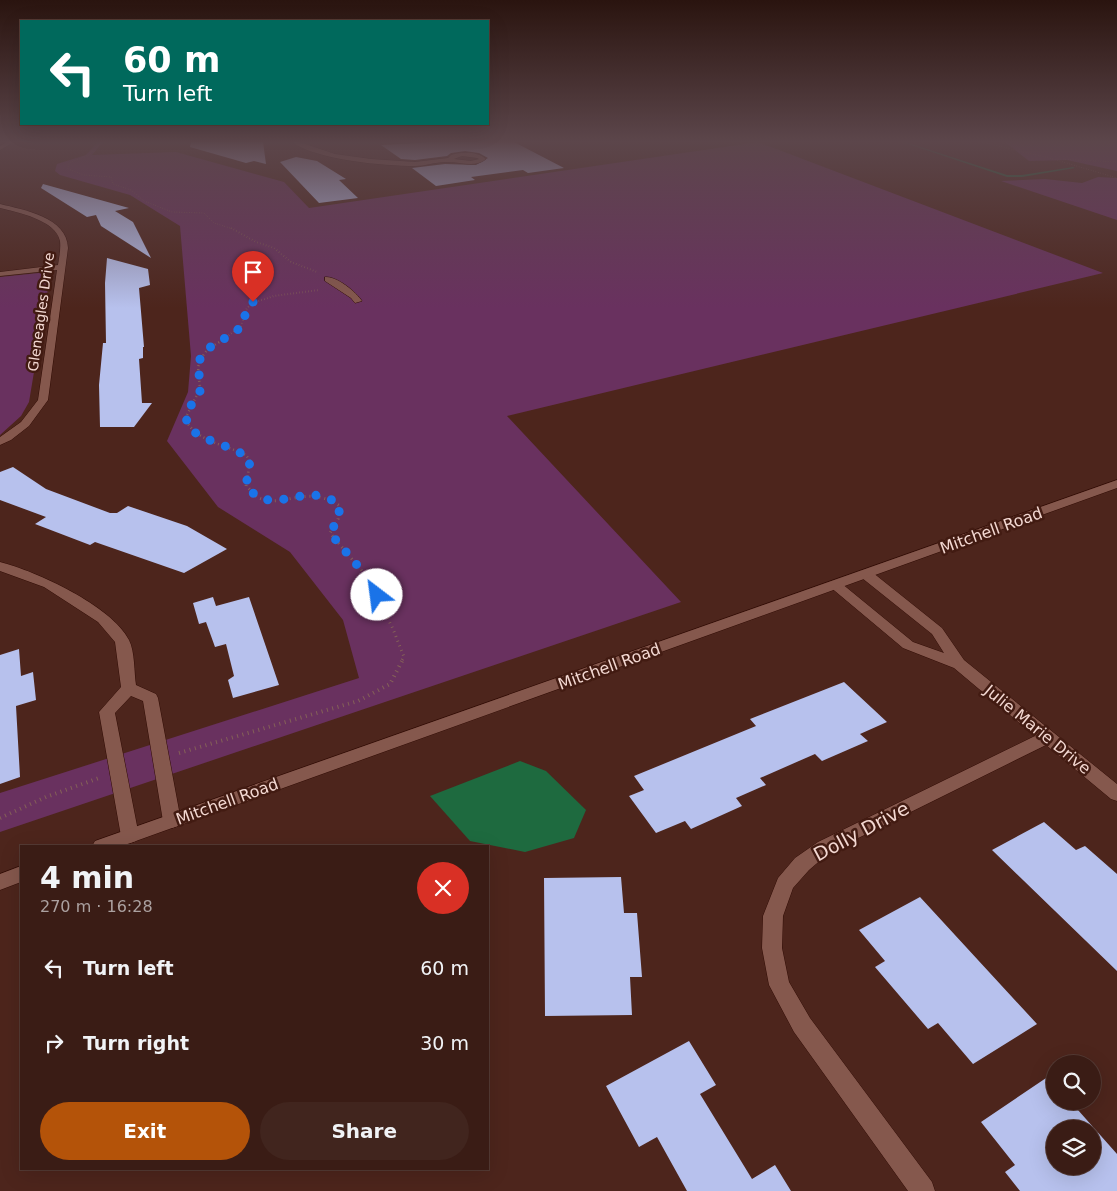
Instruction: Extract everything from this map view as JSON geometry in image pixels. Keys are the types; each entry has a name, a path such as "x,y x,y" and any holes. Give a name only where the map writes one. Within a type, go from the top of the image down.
{"street":[{"name":"Gleneagles Drive","path":"0,206 33,216 55,228 62,237 64,248 43,400 34,417 0,442"},
{"path":"0,274 61,267"},
{"path":"328,280 354,296 358,302"},
{"name":"Mitchell Road","path":"104,845 867,575 1117,484"},
{"path":"0,566 49,584 103,619 122,642 129,688"},
{"name":"Julie Marie Drive","path":"867,575 936,630 959,664 1117,794"},
{"name":"Julie Marie Drive","path":"836,586 908,645 959,664"},
{"path":"129,688 150,698 172,821"},
{"path":"129,688 107,712 130,836"},
{"name":"Dolly Drive","path":"922,1191 802,1025 779,985 772,948 773,916 785,884 802,864 824,847 1048,737"},
{"path":"0,882 20,874"}],"path":[{"path":"140,198 172,212 204,213 214,223 230,227 256,242 274,248 291,262 322,274 328,280 321,289 314,292 260,299 248,307 240,329 211,346 200,359 197,374 200,382 200,391 185,420 187,426 194,432 246,455 250,461 246,486 258,497 276,500 304,495 324,497 333,500 340,506 338,519 330,533 368,578 393,629 404,657 390,684 358,701 161,759"},
{"path":"0,818 46,797 118,772"}],"shaded area":[{"path":"134,198 299,198 309,208 380,198 904,198 1103,273 507,416 681,602 0,832 0,793 359,678 343,620 290,552 218,507 167,441 188,392 191,356 180,226"},
{"path":"1050,198 1117,198 1117,220"},
{"path":"47,273 50,276 29,402 21,416 0,435 0,277"},
{"path":"520,761 546,771 586,810 574,838 525,852 470,841 430,796"}],"building":[{"path":"56,198 92,198 129,208 115,211 133,222 151,258 101,226 96,215 87,217"},
{"path":"314,198 358,198 319,203"},
{"path":"107,258 148,269 150,285 139,288 144,347 143,358 139,359 142,403 152,403 134,427 100,427 99,385 103,343 106,343 105,283"},
{"path":"13,467 46,489 110,513 117,513 128,506 187,526 227,549 184,573 95,542 90,545 35,524 46,517 0,500 0,472"},
{"path":"213,597 216,606 249,597 279,685 233,698 228,680 234,676 226,644 215,647 206,622 199,624 193,603"},
{"path":"19,649 21,676 33,672 36,700 16,706 20,777 0,784 0,655"},
{"path":"844,682 887,722 860,734 868,741 822,761 815,754 760,778 766,785 736,798 742,806 691,829 685,821 656,833 629,796 644,790 634,776 756,726 750,719"},
{"path":"1044,822 1076,850 1085,846 1117,874 1117,971 992,850"},
{"path":"621,877 624,913 637,913 642,977 630,977 632,1015 545,1016 544,878"},
{"path":"920,897 1037,1024 973,1064 938,1023 928,1029 875,967 885,961 859,930"},
{"path":"689,1041 716,1085 700,1094 752,1179 775,1165 791,1191 687,1191 657,1137 639,1147 606,1086"},
{"path":"1046,1078 1046,1110 1078,1110 1087,1120 1046,1120 1046,1175 1101,1175 1101,1136 1117,1154 1117,1191 1020,1191 1005,1172 1015,1165 981,1122"}],"route":[{"path":"253,302 245,312 245,318 240,329 211,346 200,359 197,374 200,382 200,391 187,412 185,420 187,426 212,442 246,455 250,461 250,469 246,486 258,497 276,500 304,495 324,497 333,500 340,506 338,519 330,533 368,578 377,595"}]}
